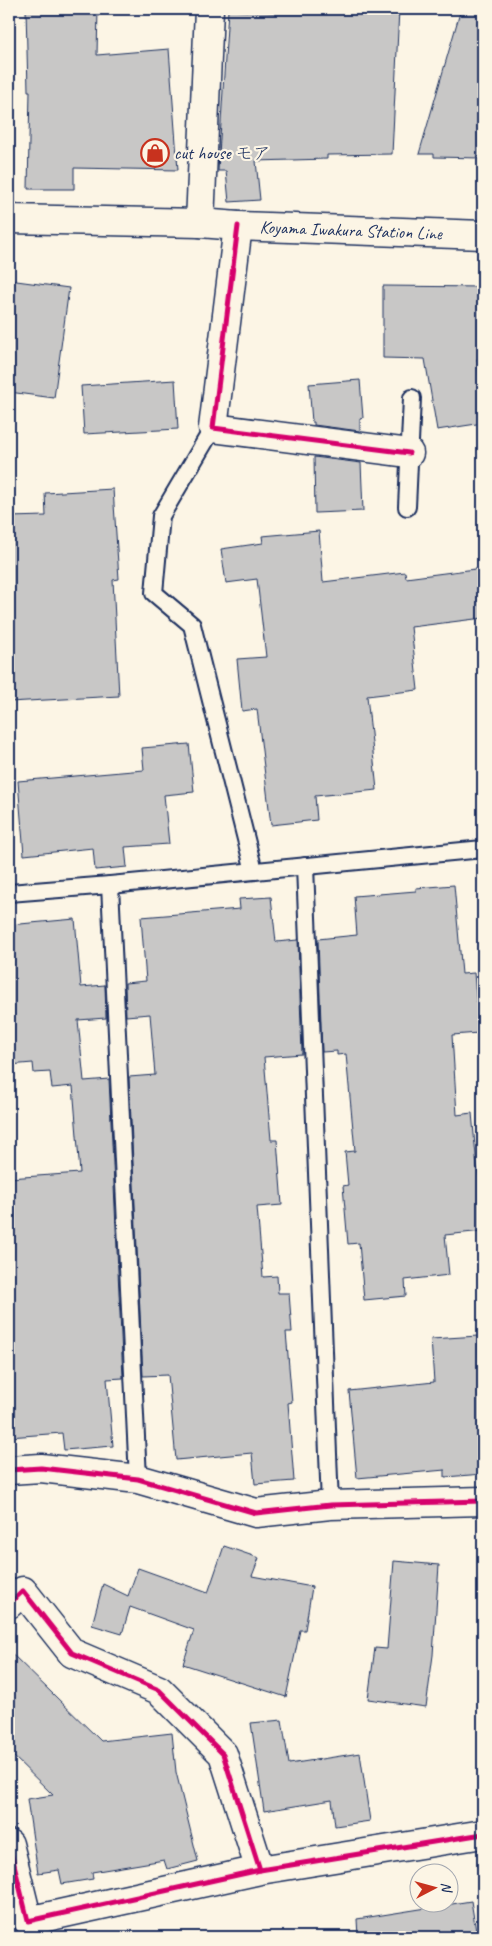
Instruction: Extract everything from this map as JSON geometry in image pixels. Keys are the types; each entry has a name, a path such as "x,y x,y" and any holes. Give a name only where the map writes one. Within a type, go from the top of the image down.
{"street":[{"path":"200,222 209,9"},
{"name":"Koyama Iwakura Station Line","path":"9,219 200,222 238,226 483,236"},
{"path":"238,226 213,428 409,453"},
{"path":"9,1470 41,1468 138,1479 256,1513 330,1505 483,1500"},
{"path":"9,1604 23,1591 72,1653 159,1690 223,1754 260,1870"},
{"path":"9,1844 28,1921 42,1927 260,1870 483,1834"}],"lane":[{"path":"406,508 412,398"},
{"path":"213,428 161,516 154,593 192,625 254,871"},
{"path":"9,893 483,849"},
{"path":"305,866 330,1505"},
{"path":"110,885 138,1479"}],"building":[{"path":"26,9 98,9 97,55 169,49 178,170 74,168 74,189 28,189 30,91 28,91"},
{"path":"274,9 399,9 392,154 327,155 327,159 256,161 260,200 229,202 226,171 218,171 228,10 274,13"},
{"path":"461,9 483,9 480,158 434,157 434,154 419,154"},
{"path":"9,280 69,288 54,398 9,392"},
{"path":"383,286 483,287 483,359 477,359 483,402 483,423 437,430 425,359 383,358"},
{"path":"175,380 178,429 84,434 81,386"},
{"path":"360,380 363,418 360,419 360,431 314,425 314,422 312,422 309,384"},
{"path":"314,457 361,463 363,511 315,513"},
{"path":"113,489 119,579 113,580 119,696 9,702 9,517 46,516 45,493"},
{"path":"319,531 323,582 405,572 406,578 483,568 483,618 411,627 418,690 367,696 377,790 315,796 317,820 271,825 257,709 242,711 237,659 266,657 257,579 226,583 221,549 263,543 262,536"},
{"path":"189,744 194,792 164,795 169,844 125,847 127,867 95,870 93,848 24,855 18,781 144,770 142,748"},
{"path":"454,885 462,974 474,973 479,1033 452,1035 457,1115 472,1113 477,1167 482,1189 483,1231 445,1235 449,1275 405,1280 406,1296 364,1300 359,1243 348,1244 343,1186 348,1185 345,1152 355,1151 346,1054 337,1055 337,1051 322,1052 318,939 357,935 354,896 416,891 416,888"},
{"path":"271,897 276,942 298,940 302,1054 264,1057 271,1140 277,1140 282,1205 257,1207 263,1277 277,1276 278,1293 289,1293 292,1332 286,1332 292,1402 288,1403 294,1481 255,1484 252,1453 176,1460 168,1375 143,1376 129,1077 155,1075 150,1014 126,1016 125,983 146,981 141,917 240,909 239,899"},
{"path":"75,919 81,987 105,985 106,1018 78,1020 84,1081 109,1079 123,1378 107,1379 113,1446 64,1450 62,1433 9,1437 9,1178 80,1173 73,1086 52,1088 50,1072 34,1073 33,1063 9,1065 9,925"},
{"path":"478,1336 483,1428 483,1474 445,1477 445,1470 357,1478 349,1391 434,1382 431,1339"},
{"path":"224,1546 259,1558 252,1576 312,1587 305,1630 300,1630 286,1697 183,1664 194,1630 130,1607 122,1634 92,1625 103,1584 128,1596 138,1568 208,1593"},
{"path":"394,1561 439,1565 433,1655 426,1707 368,1699 375,1648 387,1649"},
{"path":"9,1651 101,1741 172,1733 176,1772 198,1861 167,1869 164,1860 92,1872 93,1879 62,1884 59,1870 38,1873 27,1799 53,1795 9,1752"},
{"path":"282,1720 289,1764 360,1753 370,1821 335,1826 332,1800 264,1811 251,1723"},
{"path":"471,1901 477,1937 358,1937 357,1919 410,1911 410,1914 460,1914 460,1903"}],"cycle path":[{"path":"238,226 213,428 409,453"},
{"path":"9,1470 41,1468 138,1479 256,1513 330,1505 483,1501"},
{"path":"9,1604 23,1591 72,1653 159,1690 223,1754 260,1870"},
{"path":"9,1844 28,1921 260,1870 483,1834"}],"place":[{"name":"cut house モア","path":"155,153"}]}
